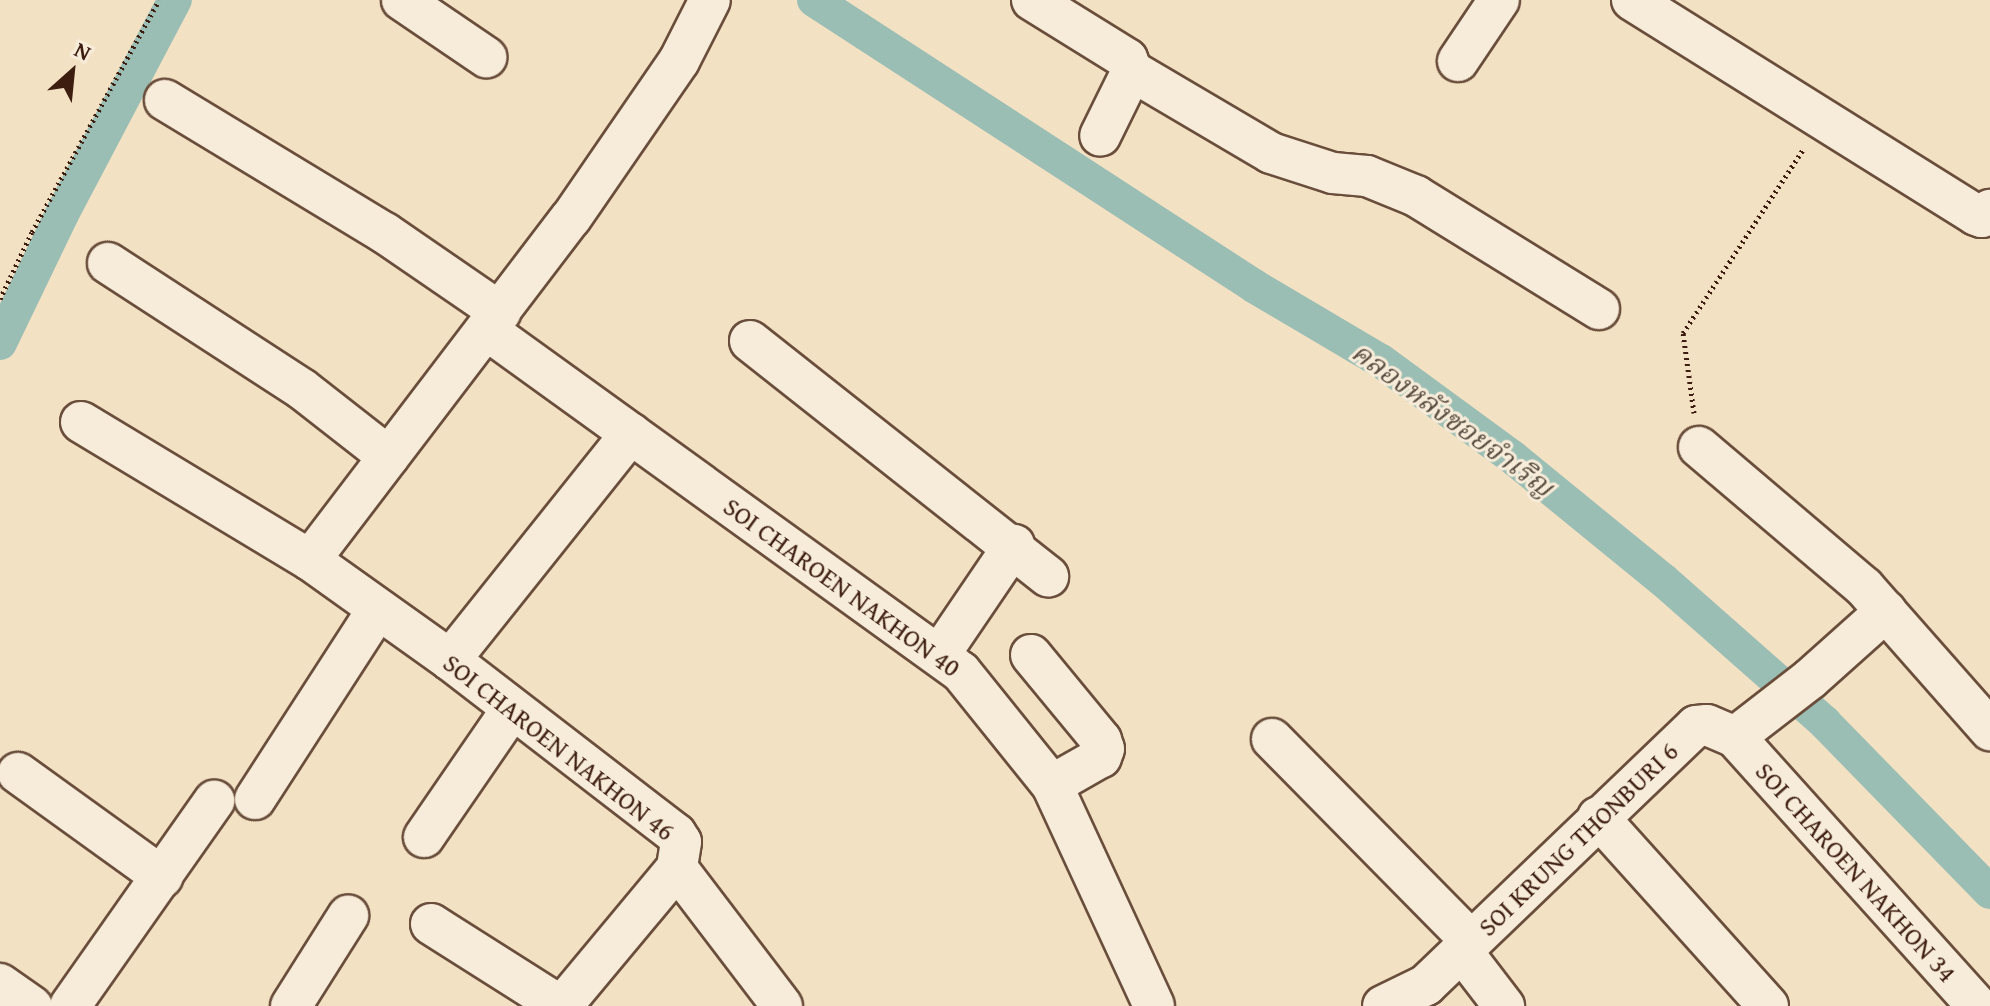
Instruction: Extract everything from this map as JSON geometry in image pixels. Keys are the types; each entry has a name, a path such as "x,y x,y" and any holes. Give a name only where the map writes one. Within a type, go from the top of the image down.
{"street":[{"path":"402,0 486,57"},
{"path":"310,560 571,218 679,61 710,0"},
{"path":"1032,0 1127,59 1132,71 1271,153 1333,173 1367,176 1416,196 1599,309"},
{"path":"1458,61 1499,0"},
{"path":"1632,0 1765,80 1822,121 1976,215 1982,217 1990,210"},
{"path":"1100,136 1132,71"},
{"name":"SOI CHAROEN NAKHON 40","path":"165,100 385,233 631,433 961,672 1052,785 1154,1006"},
{"path":"108,263 302,389 389,457"},
{"path":"750,341 1014,545 1048,576"},
{"name":"SOI CHAROEN NAKHON 46","path":"81,422 310,560 450,660 676,834 681,842 677,868 561,1006"},
{"path":"450,660 631,433"},
{"path":"1699,447 1864,587 1990,730"},
{"path":"940,654 1014,545"},
{"path":"255,799 378,609"},
{"path":"1735,737 1810,679 1886,611"},
{"path":"1031,655 1101,740 1104,749 1101,757 1052,785"},
{"path":"424,837 512,709"},
{"name":"SOI KRUNG THONBURI 6","path":"1383,1006 1433,996 1466,946 1696,726 1707,725 1735,737"},
{"name":"SOI CHAROEN NAKHON 34","path":"1735,737 1977,1006"},
{"path":"1272,739 1466,946 1504,1006"},
{"path":"18,773 162,877"},
{"path":"70,1006 214,801"},
{"path":"1598,817 1768,1006"},
{"path":"677,868 782,1006"},
{"path":"291,1006 348,916"},
{"path":"431,924 561,1006"},
{"path":"0,984 32,1006"}],"path":[{"path":"0,299 32,232 159,0"},
{"path":"1699,447 1683,333 1822,121"}],"waterway":[{"path":"0,343 62,214 175,0"},
{"name":"คลองหลังซอยจำเริญ","path":"814,0 1254,286 1381,361 1512,457 1663,580 1825,723 1990,892"}]}
